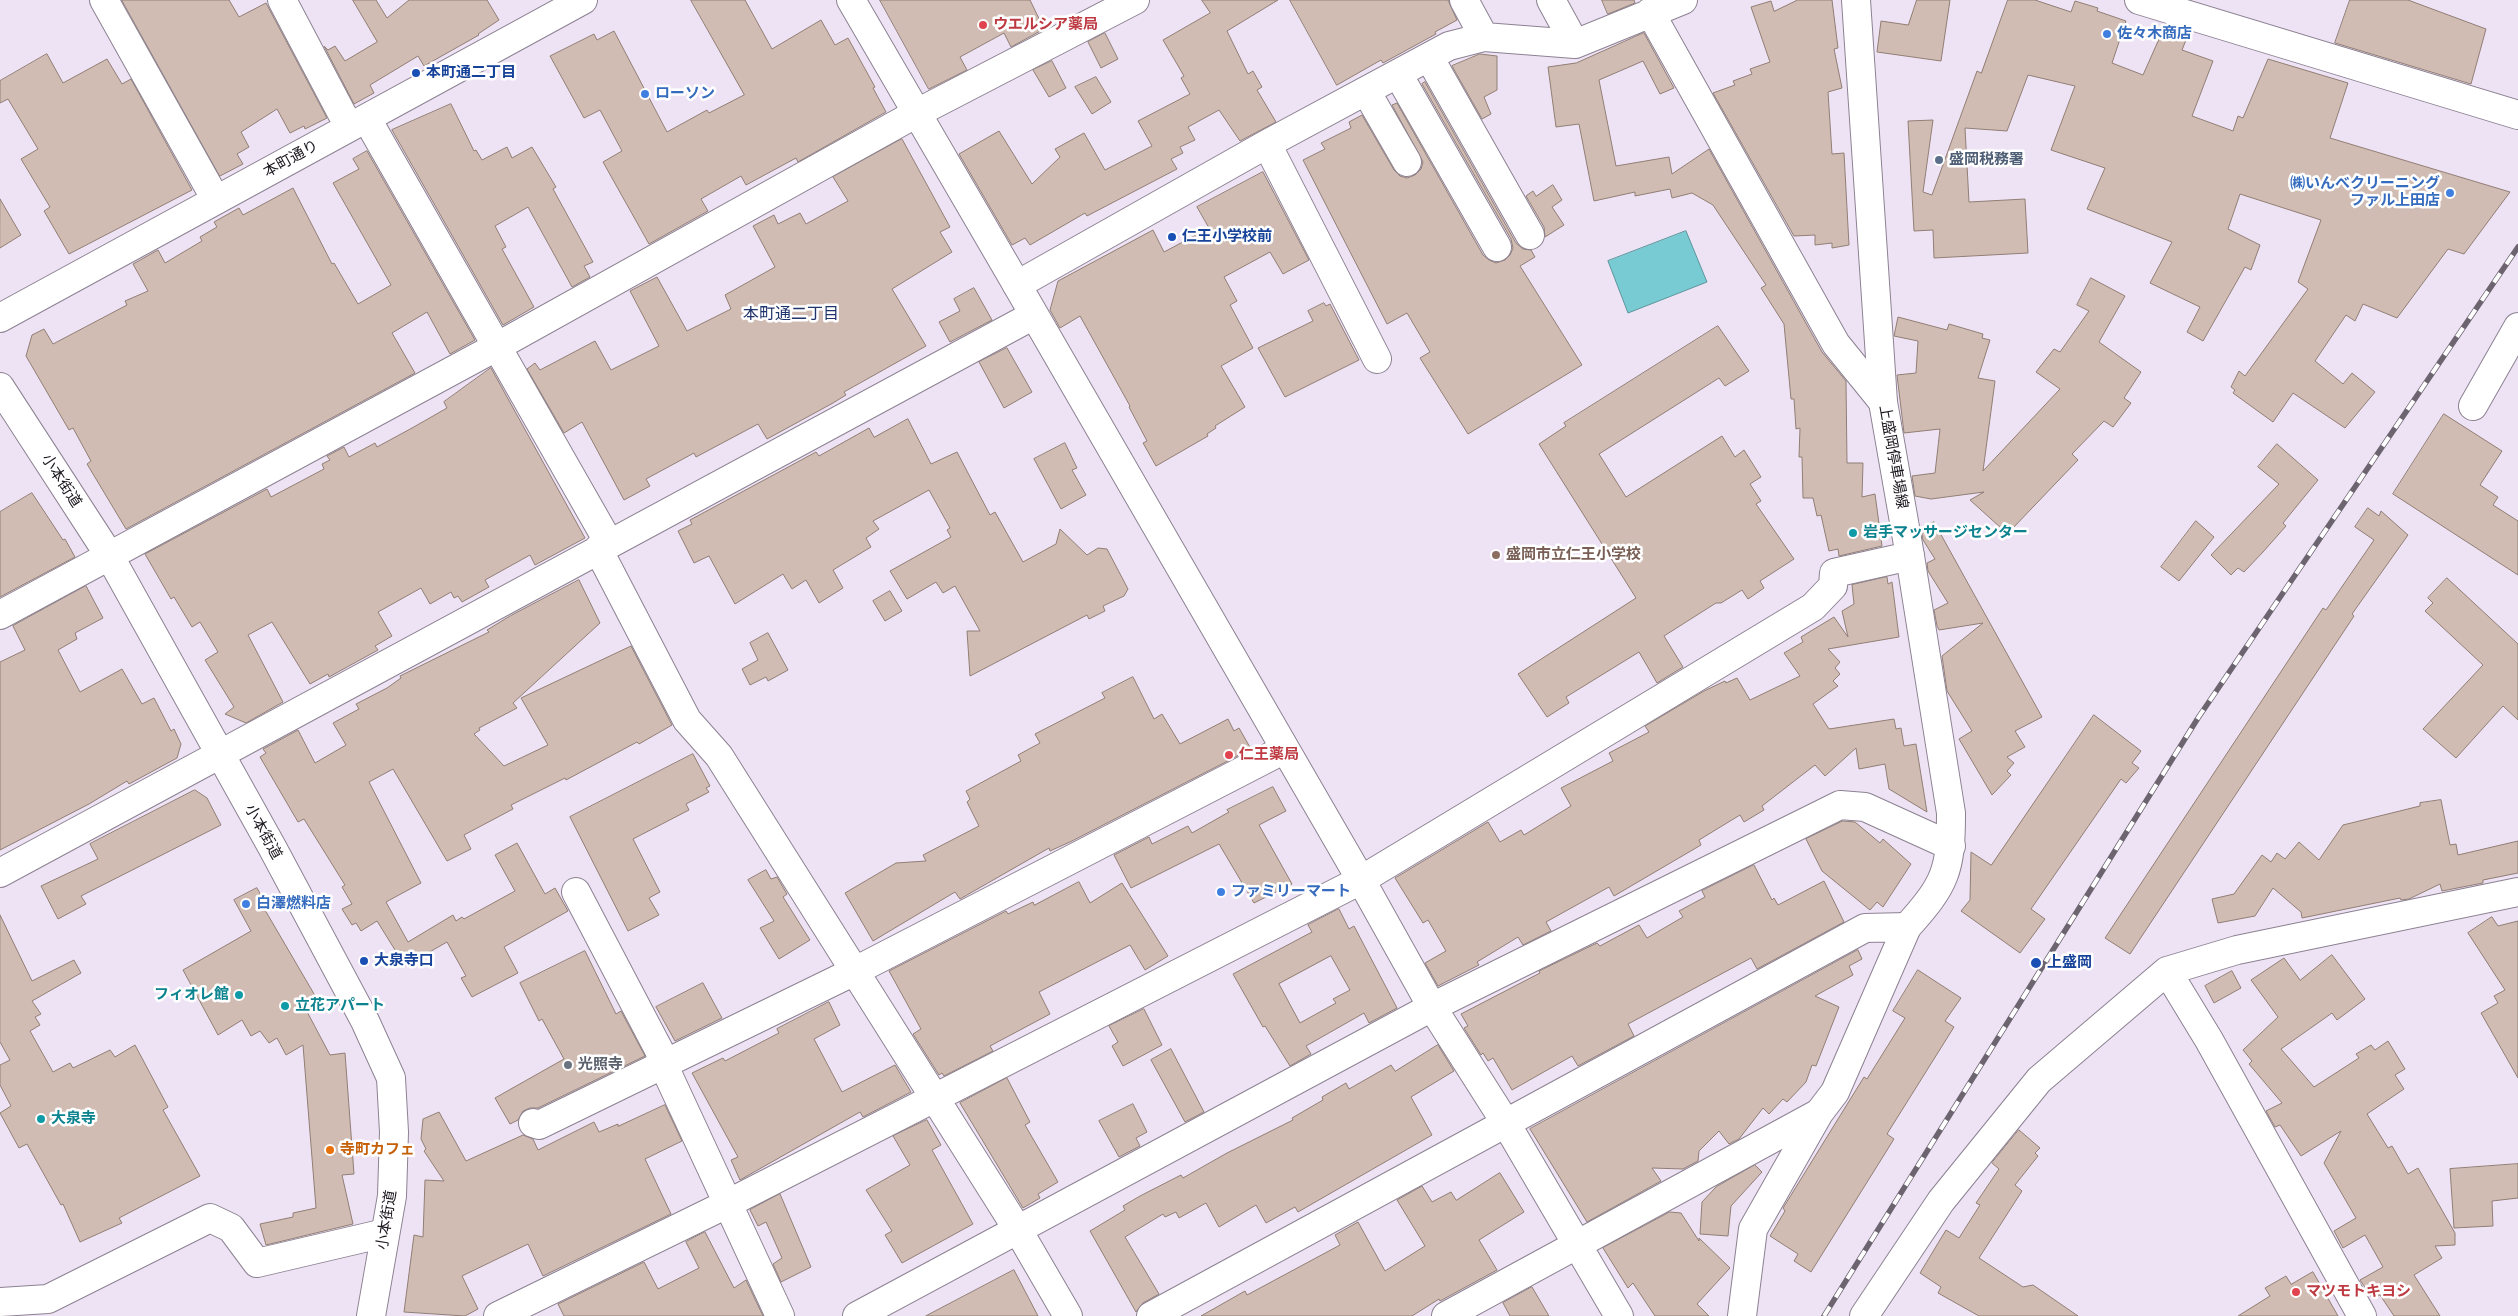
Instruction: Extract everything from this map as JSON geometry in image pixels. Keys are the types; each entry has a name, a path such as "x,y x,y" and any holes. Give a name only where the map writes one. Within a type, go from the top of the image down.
{"street":[{"path":"104,0 216,200"},
{"path":"282,0 498,346 604,546 687,720 719,756 1018,1230 1068,1316"},
{"name":"本町通り","path":"0,318 583,0"},
{"path":"851,0 1361,880 1432,1007 1507,1125 1618,1316"},
{"path":"0,616 109,555 498,346 917,113 1135,0"},
{"path":"1464,0 1484,37"},
{"path":"1551,0 1575,44"},
{"path":"1017,285 1267,144 1449,46 1484,37 1575,44 1683,0"},
{"name":"上盛岡停車場線","path":"1742,1316 1753,1229 1819,1113 1835,1092 1907,927 1926,906 1945,878 1951,846 1951,813 1910,556 1883,402 1856,0"},
{"path":"2139,0 2518,115"},
{"path":"1650,12 1836,344 1883,402"},
{"path":"1429,57 1530,235"},
{"path":"1398,74 1497,247"},
{"path":"1366,91 1407,162"},
{"path":"1267,144 1377,359"},
{"path":"0,873 1034,315"},
{"path":"2473,406 2518,327"},
{"name":"小本街道","path":"0,387 109,555 220,753 365,1021 391,1078 394,1163 392,1196 371,1316"},
{"path":"498,1316 729,1203 1361,880 1813,606 1833,586 1834,573 1910,556"},
{"path":"533,1123 539,1125 855,971 1285,749"},
{"path":"857,1316 1432,1007 1840,805 1865,807 1951,846"},
{"path":"576,892 659,1050 662,1064 729,1203 780,1316"},
{"path":"1864,1316 1941,1201 2039,1080 2167,971 2237,950 2518,892"},
{"path":"1151,1316 1507,1125 1865,928 1907,927"},
{"path":"2167,971 2209,1040 2362,1316"},
{"path":"1446,1316 1575,1244 1819,1113"},
{"path":"0,1302 48,1299 210,1218 231,1228 257,1263 385,1233"}],"water":[{"path":"1686,231 1707,282 1628,313 1608,261"}],"building":[{"path":"122,0 229,0 239,17 266,3 327,118 305,129 304,126 290,133 277,109 241,132 249,147 237,154 243,164 220,176"},
{"path":"353,0 376,0 387,18 409,0 487,0 499,20 479,35 424,66 418,56 370,85 374,93 354,104 324,46 328,50 335,46 345,61 377,42"},
{"path":"691,0 745,0 772,49 821,20 835,45 848,38 875,87 873,88 886,112 798,162 796,158 746,185 741,176 701,199 708,211 649,244 603,162 622,151 600,110 584,118 550,56 594,34 597,40 614,31 667,132 707,110 709,113 744,95"},
{"path":"880,0 1030,0 1044,29 1011,47 1004,33 960,57 967,70 929,89"},
{"path":"1202,0 1278,0 1227,31 1248,74 1253,71 1262,87 1257,90 1276,122 1240,141 1219,110 1188,127 1195,140 1180,147 1183,153 1171,159 1177,169 1087,216 1085,213 1030,245 1025,238 1012,245 959,154 999,131 1032,184 1060,157 1055,149 1084,133 1105,170 1152,146 1138,121 1190,94 1181,78 1184,76 1163,40 1210,13"},
{"path":"1290,0 1448,0 1457,20 1435,32 1436,34 1383,63 1381,60 1337,85"},
{"path":"1602,0 1634,0 1635,3 1608,14"},
{"path":"1798,0 1832,0 1838,48 1834,49 1842,88 1828,92 1832,154 1844,153 1849,245 1832,248 1832,243 1815,245 1815,235 1794,236 1713,93 1735,85 1733,81 1752,74 1750,69 1770,62 1751,7 1771,1 1774,11"},
{"path":"1917,0 1950,0 1941,61 1877,52 1881,21 1908,25"},
{"path":"2008,0 2035,0 2071,12 2075,1 2098,8 2097,11 2126,21 2112,63 2143,75 2163,30 2186,40 2182,50 2213,61 2192,116 2233,131 2238,116 2243,118 2268,59 2348,83 2330,138 2510,192 2464,254 2448,249 2397,318 2363,304 2355,321 2346,315 2315,361 2343,384 2352,373 2375,392 2345,428 2293,393 2273,422 2233,393 2235,390 2231,387 2239,371 2245,376 2308,289 2298,282 2321,220 2240,194 2228,229 2260,245 2251,270 2245,267 2203,341 2187,332 2200,307 2150,283 2172,242 2087,209 2105,168 2051,150 2075,86 2028,75 2007,131 1965,128 1969,202 2025,199 2028,253 1934,258 1933,230 1914,231 1908,121 1933,120 1923,192 1932,195 1977,71 1981,73"},
{"path":"2350,0 2408,0 2486,29 2471,84 2335,43"},
{"path":"1105,33 1118,59 1101,68 1088,42"},
{"path":"1644,33 1674,88 1660,94 1643,61 1599,80 1616,166 1669,157 1672,174 1709,149 1822,352 1846,381 1847,463 1863,463 1862,497 1875,494 1882,546 1839,556 1838,549 1829,551 1821,515 1817,516 1813,498 1803,498 1802,457 1799,457 1800,428 1796,429 1794,399 1791,399 1784,324 1761,288 1766,285 1713,205 1692,193 1672,198 1670,189 1635,196 1635,192 1594,201 1579,124 1556,127 1548,67 1576,63"},
{"path":"47,54 63,83 107,59 122,84 131,79 192,190 69,254 44,211 50,207 21,159 38,149 8,99 0,103 0,81"},
{"path":"1480,54 1497,56 1497,90 1484,97 1491,114 1482,119 1452,66"},
{"path":"1052,61 1066,88 1049,97 1033,70"},
{"path":"1096,77 1111,102 1092,114 1075,87"},
{"path":"1425,82 1516,243 1523,249 1531,250 1535,257 1520,266 1582,365 1468,434 1420,358 1430,352 1407,313 1387,324 1303,160 1325,149 1321,143 1351,128 1349,122 1362,115 1394,170 1400,176 1407,178 1415,175 1421,169 1423,162 1392,105 1397,103 1483,255 1496,263 1505,260 1513,248 1511,239 1422,84"},
{"path":"451,104 474,151 476,150 482,160 507,147 512,158 532,147 556,187 553,189 593,262 584,266 590,277 572,287 528,207 495,226 506,247 502,249 534,307 503,325 392,130"},
{"path":"902,139 950,227 940,232 952,252 892,289 926,346 844,392 846,395 833,403 767,439 758,424 696,457 694,453 646,479 650,486 624,500 582,422 564,433 527,369 535,363 540,370 595,341 611,370 659,346 630,291 657,277 687,331 731,309 725,295 775,267 753,226 774,215 778,224 800,213 806,224 848,201 833,177"},
{"path":"367,151 475,340 450,354 427,312 392,333 415,373 126,529 87,464 91,461 73,428 69,430 26,356 32,335 44,329 53,344 127,305 125,301 148,291 133,264 158,250 165,263 202,241 200,237 217,227 214,222 239,208 243,215 293,188 332,264 334,263 358,304 391,285 333,183 359,169 353,159"},
{"path":"1263,172 1309,260 1283,274 1270,252 1224,277 1237,301 1230,305 1253,348 1221,366 1245,407 1215,426 1216,428 1207,434 1208,436 1156,466 1143,443 1147,441 1130,406 1080,316 1060,328 1050,310 1058,281 1153,230 1164,252 1209,228 1197,207"},
{"path":"1553,185 1562,200 1552,207 1564,225 1545,237 1544,227 1526,196 1533,191 1536,196"},
{"path":"0,199 21,235 0,248"},
{"path":"2091,278 2125,296 2099,342 2141,372 2124,398 2131,403 2113,427 2104,421 2072,454 2078,460 2012,529 2005,524 2001,528 1970,500 1984,492 1931,499 1915,496 1912,476 1935,473 1940,429 1904,433 1897,375 1916,373 1918,341 1894,336 1898,317 1947,330 1949,324 1983,334 1982,338 1990,340 1978,378 1995,381 1983,471 2060,389 2036,372 2054,349 2060,352 2089,311 2077,305"},
{"path":"974,288 992,320 950,342 939,322 960,311 954,299"},
{"path":"1324,303 1326,306 1330,304 1359,360 1285,397 1258,348 1313,321 1308,311"},
{"path":"1718,326 1749,371 1725,386 1719,378 1599,454 1626,497 1722,436 1735,457 1744,450 1761,477 1750,484 1761,501 1756,504 1794,559 1760,581 1764,588 1748,599 1742,590 1721,603 1716,603 1664,636 1683,667 1657,683 1639,652 1566,697 1569,703 1547,717 1518,674 1636,598 1539,444 1566,426 1564,423"},
{"path":"1007,348 1032,392 1004,408 979,362"},
{"path":"491,368 585,538 535,565 530,555 485,580 489,587 462,602 458,596 454,598 451,592 430,604 421,588 378,612 392,636 375,646 378,650 329,677 328,674 310,684 272,622 248,635 283,702 246,723 225,714 234,707 205,660 218,652 200,622 192,627 174,597 171,599 145,554 267,489 271,497 324,469 322,464 330,460 327,456 344,447 349,457 375,443 377,447 447,408 444,402"},
{"path":"2444,414 2502,451 2480,485 2498,497 2493,505 2518,521 2518,575 2393,494"},
{"path":"908,419 931,464 957,452 990,515 995,512 1023,562 1056,544 1060,529 1087,555 1098,548 1107,549 1128,589 1124,596 1103,606 1105,611 1089,619 1087,615 970,676 967,631 980,631 955,586 943,593 936,582 907,599 890,571 951,537 947,530 950,528 929,490 873,521 879,529 866,538 871,547 833,570 843,588 819,603 806,580 792,589 783,574 735,604 709,556 694,563 678,531 692,524 690,520 816,452 819,456 869,428 874,437"},
{"path":"1065,443 1077,468 1072,470 1086,495 1061,509 1034,459"},
{"path":"2277,444 2318,480 2283,523 2286,526 2263,552 2244,572 2238,568 2231,575 2211,555 2279,484 2258,467"},
{"path":"32,493 63,540 65,539 75,557 0,597 0,512"},
{"path":"2368,508 2379,516 2381,511 2408,535 2352,614 2354,616 2130,954 2105,938 2323,608 2326,610 2374,540 2355,527"},
{"path":"2196,521 2214,537 2179,581 2161,567"},
{"path":"1934,522 2042,717 2015,731 2025,747 2007,757 2014,763 2007,771 2011,775 1992,795 1959,739 1972,731 1947,691 1942,656 1983,623 1939,630 1937,626 1934,610 1948,603 1928,571 1927,563 1935,559 1923,540 1921,529"},
{"path":"1887,577 1888,584 1892,582 1899,637 1828,649 1840,662 1835,668 1840,674 1833,681 1838,686 1813,704 1829,729 1894,719 1896,729 1901,728 1904,746 1916,744 1927,812 1889,789 1885,764 1859,769 1856,748 1825,776 1815,765 1762,806 1764,810 1744,822 1740,815 1699,840 1701,845 1614,896 1609,887 1546,922 1551,931 1523,945 1518,937 1477,962 1479,965 1438,986 1425,963 1446,951 1428,920 1423,923 1395,878 1488,822 1500,842 1521,830 1524,835 1571,806 1561,788 1613,761 1609,753 1649,732 1645,726 1704,691 1725,681 1726,683 1737,678 1750,700 1800,676 1784,653 1803,642 1801,637 1834,617 1848,637 1842,611 1854,604 1852,585"},
{"path":"2447,578 2518,644 2518,720 2503,706 2456,758 2423,729 2483,665 2425,611 2433,603 2428,598"},
{"path":"579,580 600,623 513,703 517,708 479,728 480,730 474,734 504,766 548,745 521,698 631,646 672,725 639,744 637,742 566,780 565,778 511,805 513,809 464,835 471,849 447,861 393,769 369,782 421,883 386,902 408,942 453,915 456,921 462,917 464,919 515,891 495,855 517,843 545,894 555,888 568,911 504,947 518,973 472,997 461,978 466,976 447,942 405,966 377,921 361,931 356,923 352,925 342,909 352,904 342,887 345,885 304,819 298,822 260,757 266,753 263,749 298,730 315,763 346,745 333,723 359,709 356,704 387,688 401,678 400,676 489,632 487,630 510,616"},
{"path":"86,586 103,618 75,633 77,639 58,650 80,692 122,669 142,704 154,698 171,731 174,729 181,744 177,758 129,784 127,781 89,804 0,850 0,662 25,650 13,626"},
{"path":"890,591 902,611 885,621 873,601"},
{"path":"768,633 788,670 768,681 766,677 750,685 742,669 758,660 750,643"},
{"path":"1133,677 1154,719 1162,714 1180,744 1228,719 1234,731 1239,728 1251,749 1072,841 1050,851 1049,848 960,899 955,892 873,941 845,893 896,863 926,861 923,855 979,826 967,802 970,799 966,791 1021,761 1018,755 1040,743 1035,734 1105,698 1102,693"},
{"path":"2094,715 2141,751 2132,763 2139,768 2126,783 2121,779 2031,909 2045,919 2020,953 1961,911 1970,900 1971,852 1991,865"},
{"path":"693,754 710,786 706,788 709,792 686,804 689,810 633,839 660,892 649,898 659,915 628,931 570,817"},
{"path":"1273,787 1286,811 1259,825 1292,884 1254,903 1219,844 1131,888 1114,855 1149,837 1152,844 1188,826 1192,833 1229,812 1227,810"},
{"path":"195,790 207,798 221,825 81,896 86,904 58,919 41,886 98,859 90,844"},
{"path":"2441,800 2450,845 2456,844 2458,855 2518,841 2518,873 2483,880 2483,883 2442,891 2440,884 2409,899 2401,900 2400,898 2302,918 2301,912 2273,888 2255,916 2218,923 2212,899 2234,894 2262,855 2271,862 2277,853 2285,859 2299,842 2319,860 2343,825 2420,806 2420,803"},
{"path":"1843,821 1855,822 1880,843 1883,839 1911,864 1883,907 1877,902 1870,910 1822,871 1806,839"},
{"path":"1754,865 1772,900 1774,898 1778,905 1824,881 1844,922 1757,969 1751,958 1628,1024 1634,1036 1578,1066 1572,1056 1512,1090 1493,1058 1488,1061 1483,1053 1481,1055 1464,1028 1468,1026 1461,1014 1540,973 1539,971 1597,943 1600,946 1639,925 1647,938 1683,917 1679,911 1705,897 1702,891"},
{"path":"766,870 771,879 777,877 787,894 783,897 810,940 779,959 760,928 774,921 748,880"},
{"path":"1079,882 1090,903 1122,883 1168,956 1145,970 1130,945 1039,992 1050,1014 990,1046 993,1051 944,1076 942,1073 939,1075 913,1034 921,1029 889,971 1006,911 1008,914 1033,902 1034,905"},
{"path":"257,888 268,908 265,910 317,999 304,1006 330,1055 345,1053 354,1174 342,1175 353,1224 266,1245 260,1224 293,1217 293,1213 316,1208 303,1045 286,1055 277,1038 269,1043 260,1031 251,1036 242,1020 218,1035 183,970 251,931 234,900"},
{"path":"1339,909 1349,929 1354,926 1397,1008 1369,1023 1364,1013 1306,1046 1311,1054 1290,1066 1265,1026 1263,1027 1233,974 1312,932 1308,925","holes":["1331,956 1350,990 1333,999 1336,1003 1300,1023 1279,984"]},
{"name":"大泉寺","path":"0,915 32,981 74,960 81,973 32,1001 41,1014 35,1017 40,1025 30,1031 53,1072 70,1063 73,1068 110,1050 115,1057 135,1045 168,1107 163,1110 200,1176 119,1218 122,1223 80,1242 63,1204 61,1205 27,1144 19,1148 0,1113 11,1106 0,1085 0,1065 10,1060 0,1042"},
{"path":"2492,917 2498,926 2518,921 2518,1078 2481,1013 2498,1003 2494,996 2505,990 2468,933"},
{"path":"1858,950 1862,959 1849,966 1853,975 1815,996 1839,1007 1816,1066 1812,1065 1806,1082 1787,1102 1783,1099 1769,1114 1763,1108 1739,1139 1729,1144 1719,1131 1699,1151 1698,1161 1683,1169 1652,1168 1661,1181 1587,1222 1530,1129"},
{"path":"585,951 616,1014 621,1011 645,1056 538,1108 530,1108 523,1111 518,1120 510,1124 495,1098 564,1059 542,1019 539,1021 520,983"},
{"path":"2332,955 2365,999 2337,1020 2332,1013 2281,1049 2314,1087 2359,1058 2356,1054 2371,1045 2375,1050 2388,1041 2405,1069 2395,1075 2404,1089 2367,1114 2388,1148 2392,1146 2408,1174 2418,1168 2455,1233 2455,1245 2435,1246 2442,1258 2414,1275 2440,1316 2394,1316 2380,1295 2373,1299 2360,1280 2383,1267 2365,1235 2343,1248 2334,1231 2356,1218 2324,1163 2341,1131 2301,1156 2280,1125 2275,1127 2266,1111 2282,1103 2249,1064 2252,1061 2243,1050 2278,1017 2251,980 2284,958 2300,980"},
{"path":"1918,970 1961,998 1945,1021 1954,1027 1887,1134 1894,1139 1811,1272 1794,1261 1798,1254 1770,1236 1785,1211 1783,1208 1864,1077 1867,1079 1905,1018 1893,1011"},
{"path":"2232,971 2241,988 2214,1003 2205,986"},
{"path":"703,983 722,1018 675,1041 656,1007"},
{"path":"829,1002 840,1025 814,1039 842,1092 895,1065 911,1092 863,1117 860,1112 740,1180 731,1160 738,1157 692,1073 723,1058 725,1061 779,1033 777,1029"},
{"path":"1144,1009 1162,1045 1123,1066 1112,1046 1118,1042 1109,1026"},
{"path":"1438,1045 1454,1071 1411,1097 1432,1135 1298,1212 1295,1207 1266,1223 1256,1205 1219,1227 1206,1203 1179,1218 1176,1212 1165,1217 1163,1214 1125,1237 1159,1294 1143,1303 1136,1312 1090,1231 1125,1210 1123,1206 1140,1196 1181,1175 1183,1178 1227,1153 1293,1120 1292,1118 1323,1100 1322,1097 1346,1083 1349,1089 1391,1065 1395,1071"},
{"path":"1171,1049 1204,1112 1185,1122 1151,1060"},
{"path":"1007,1078 1030,1122 1025,1125 1058,1182 1038,1194 1040,1198 1023,1208 960,1103"},
{"path":"1133,1104 1147,1132 1136,1138 1140,1146 1119,1157 1099,1121"},
{"path":"665,1105 682,1141 645,1159 671,1214 543,1276 528,1244 462,1276 478,1309 465,1316 404,1312 414,1235 423,1237 425,1180 444,1181 424,1151 426,1149 421,1139 423,1119 439,1112 466,1161 523,1135 533,1139 538,1150 594,1122 599,1132 618,1124 618,1126"},
{"path":"927,1120 941,1145 932,1150 973,1224 902,1263 885,1235 892,1231 866,1190 910,1165 893,1136"},
{"path":"2019,1130 2040,1148 2035,1153 2038,1156 2015,1185 2022,1191 1979,1258 2023,1287 2033,1285 2078,1316 1979,1316 1938,1293 1941,1287 1920,1273 1946,1230 1959,1238 1980,1205 1976,1203 1999,1169 1992,1163"},
{"path":"2518,1164 2518,1198 2492,1201 2493,1226 2454,1228 2450,1169"},
{"path":"1755,1165 1762,1172 1731,1206 1728,1236 1700,1234 1702,1202 1716,1187"},
{"path":"1500,1173 1524,1212 1479,1240 1497,1270 1440,1301 1439,1299 1412,1316 1201,1316 1245,1291 1247,1295 1340,1245 1335,1235 1358,1222 1385,1271 1425,1246 1397,1200 1422,1186 1432,1202 1451,1192 1456,1200"},
{"path":"780,1194 811,1267 781,1282 773,1264 782,1258 766,1222 758,1226 750,1210"},
{"path":"1670,1212 1681,1213 1699,1241 1699,1238 1730,1268 1697,1304 1709,1316 1655,1316 1633,1283 1628,1288 1603,1248"},
{"path":"705,1232 734,1288 746,1280 763,1316 564,1316 558,1304 644,1262 658,1289 699,1268 686,1242"},
{"path":"1014,1270 1038,1316 926,1316"},
{"name":"マツモトキヨシ","path":"2313,1272 2338,1316 2238,1316 2270,1296 2265,1288 2286,1276 2291,1284"},
{"path":"1532,1287 1549,1316 1510,1316 1503,1303"}],"railway":[{"path":"1824,1316 2198,718 2518,247"}],"place":[{"name":"ウエルシア薬局","path":"983,25"},
{"name":"佐々木商店","path":"2107,34"},
{"name":"本町通二丁目","path":"416,73"},
{"name":"ローソン","path":"645,94"},
{"name":"盛岡税務署","path":"1939,160"},
{"name":"㈱いんべクリーニング ファル上田店","path":"2450,193"},
{"name":"仁王小学校前","path":"1172,237"},
{"name":"岩手マッサージセンター","path":"1853,533"},
{"name":"盛岡市立仁王小学校","path":"1496,555"},
{"name":"仁王薬局","path":"1229,755"},
{"name":"ファミリーマート","path":"1221,892"},
{"name":"白澤燃料店","path":"246,904"},
{"name":"大泉寺口","path":"364,961"},
{"name":"上盛岡","path":"2036,963"},
{"name":"フィオレ館","path":"239,995"},
{"name":"立花アパート","path":"285,1006"},
{"name":"光照寺","path":"568,1065"},
{"name":"大泉寺","path":"41,1119"},
{"name":"寺町カフェ","path":"330,1150"},
{"name":"マツモトキヨシ","path":"2296,1292"}],"district":[{"name":"本町通二丁目","path":"791,315"}]}
